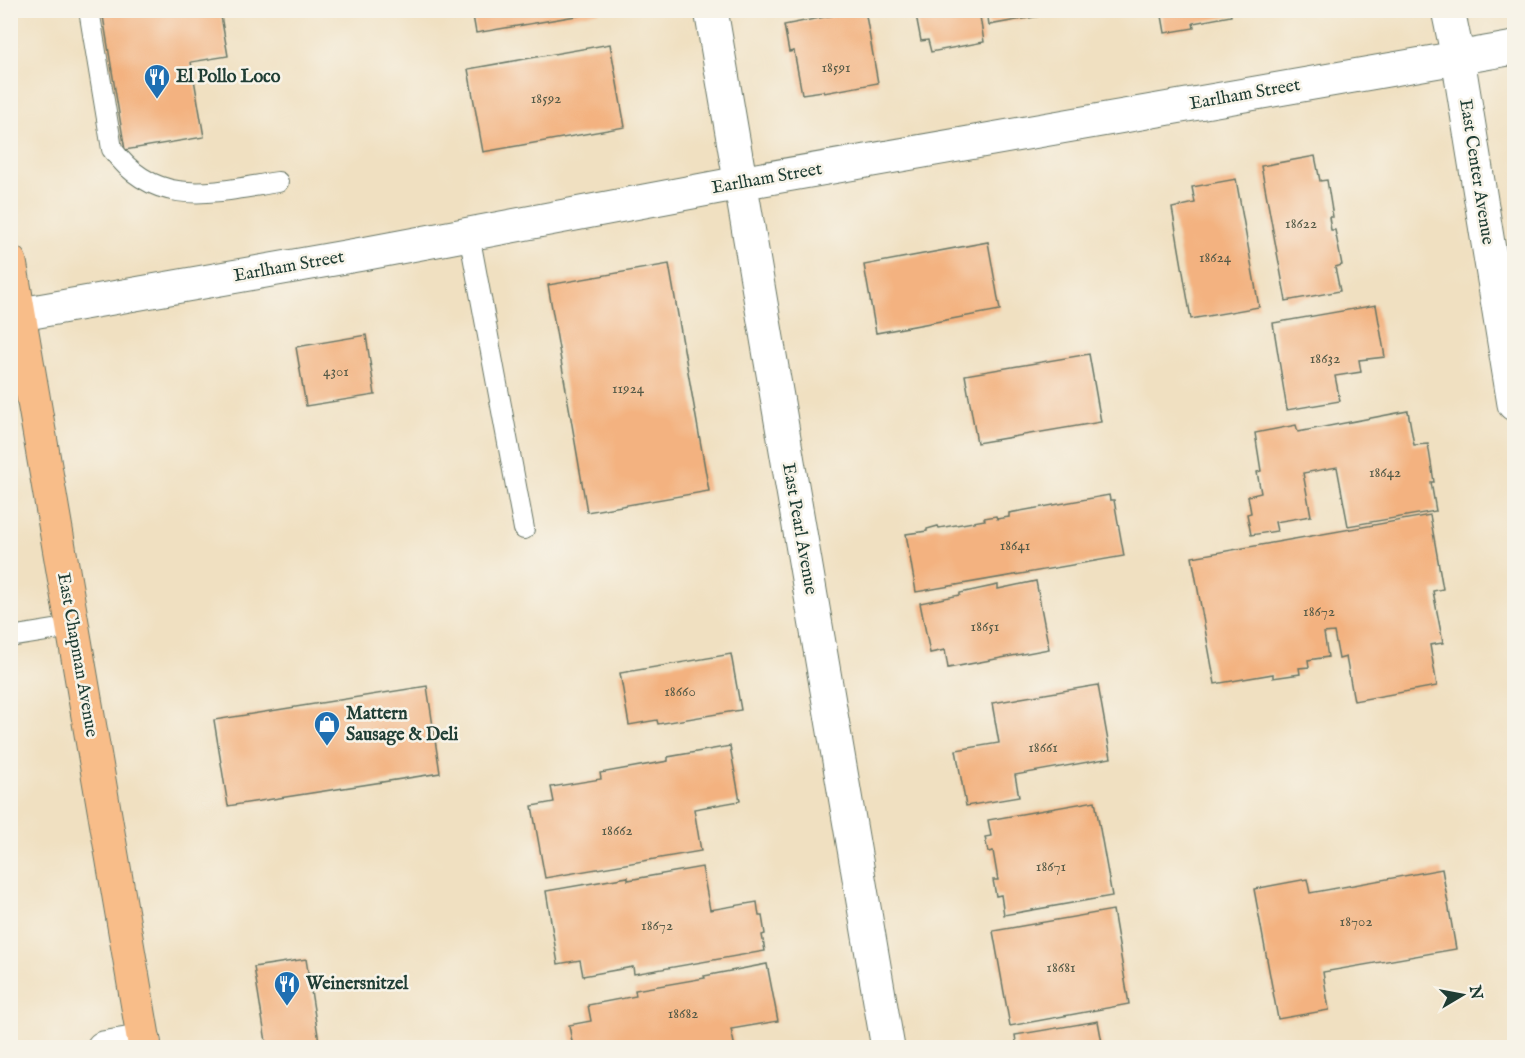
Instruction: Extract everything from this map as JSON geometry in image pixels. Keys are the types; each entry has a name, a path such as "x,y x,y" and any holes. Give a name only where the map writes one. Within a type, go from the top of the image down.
{"main road":[{"name":"East Chapman Avenue","path":"10,262 15,315 144,1044"}],"street":[{"name":"East Pearl Avenue","path":"711,10 888,1047"},
{"name":"East Center Avenue","path":"1448,10 1458,58 1515,404"},
{"name":"Earlham Street","path":"15,315 368,253 740,183 1515,48"},
{"path":"103,1047 144,1044"}],"lane":[{"path":"89,10 112,149 122,163 142,179 163,189 190,193 213,192 278,182"},
{"path":"469,234 524,529"},
{"path":"10,637 72,627"}],"building":[{"name":"El Pollo Loco","path":"102,10 220,10 228,56 191,62 204,137 125,150"},
{"path":"472,10 599,10 599,12 476,33"},
{"path":"865,10 878,83 824,93 823,91 802,94 794,51 789,52 784,25"},
{"path":"915,10 979,10 984,42 931,52 928,40 921,41"},
{"path":"987,10 1062,10 1062,12 989,25"},
{"path":"1085,10 1101,10 1102,12 1085,14"},
{"path":"1161,10 1230,10 1231,16 1193,23 1194,28 1165,33"},
{"path":"610,44 625,127 483,152 468,69"},
{"path":"1315,156 1320,181 1327,180 1333,217 1329,217 1331,230 1335,230 1342,265 1335,267 1340,291 1286,301 1261,166"},
{"path":"1236,179 1259,307 1191,319 1172,208 1195,203 1192,187"},
{"path":"988,242 1000,310 876,333 864,265"},
{"path":"669,264 709,491 587,512 548,285"},
{"path":"1376,305 1385,357 1359,360 1361,372 1335,376 1340,401 1287,410 1273,323"},
{"path":"366,335 375,395 306,406 296,347"},
{"path":"1089,354 1101,422 977,443 965,375"},
{"path":"1408,411 1414,445 1428,444 1436,511 1348,526 1337,467 1303,473 1311,516 1275,522 1277,531 1251,535 1247,514 1251,513 1248,496 1261,493 1257,472 1261,471 1255,433 1296,425 1298,432"},
{"path":"1109,495 1110,500 1114,500 1124,556 916,592 906,534 996,516 997,519 1009,517 1009,513"},
{"path":"1430,515 1443,589 1433,591 1443,643 1430,645 1437,686 1354,701 1346,657 1339,659 1334,632 1324,633 1328,657 1308,660 1309,667 1299,668 1300,674 1273,678 1273,674 1215,684 1192,557"},
{"path":"1036,581 1049,649 948,668 945,650 930,653 920,603 998,585 998,589"},
{"path":"731,654 741,710 658,724 657,720 629,725 620,673"},
{"path":"1098,685 1111,758 1015,775 1019,797 966,806 956,750 999,743 992,703"},
{"name":"Mattern Sausage & Deli","path":"427,686 440,773 228,806 214,720"},
{"path":"730,746 740,801 694,809 701,851 545,878 532,806 554,802 551,787 601,779 600,773 668,761 668,757"},
{"path":"1095,801 1112,896 1004,915 1001,895 996,896 993,880 998,880 993,851 988,852 985,837 991,836 988,820"},
{"path":"702,867 710,910 757,902 765,934 762,935 765,951 634,974 633,967 583,976 580,960 558,964 546,891"},
{"path":"1442,869 1456,949 1323,972 1329,1010 1278,1019 1254,889 1307,879 1310,893"},
{"path":"1113,910 1129,1004 1010,1026 993,931"},
{"name":"Weinersnitzel","path":"306,959 320,1048 267,1048 254,967"},
{"path":"767,964 778,1021 731,1029 735,1048 573,1048 569,1025 591,1021 588,1005 636,996 635,990"},
{"path":"1098,1021 1103,1048 1017,1048 1015,1035"}],"place":[{"name":"El Pollo Loco","path":"157,100"},
{"name":"Mattern Sausage & Deli","path":"327,747"},
{"name":"Weinersnitzel","path":"287,1007"}]}
